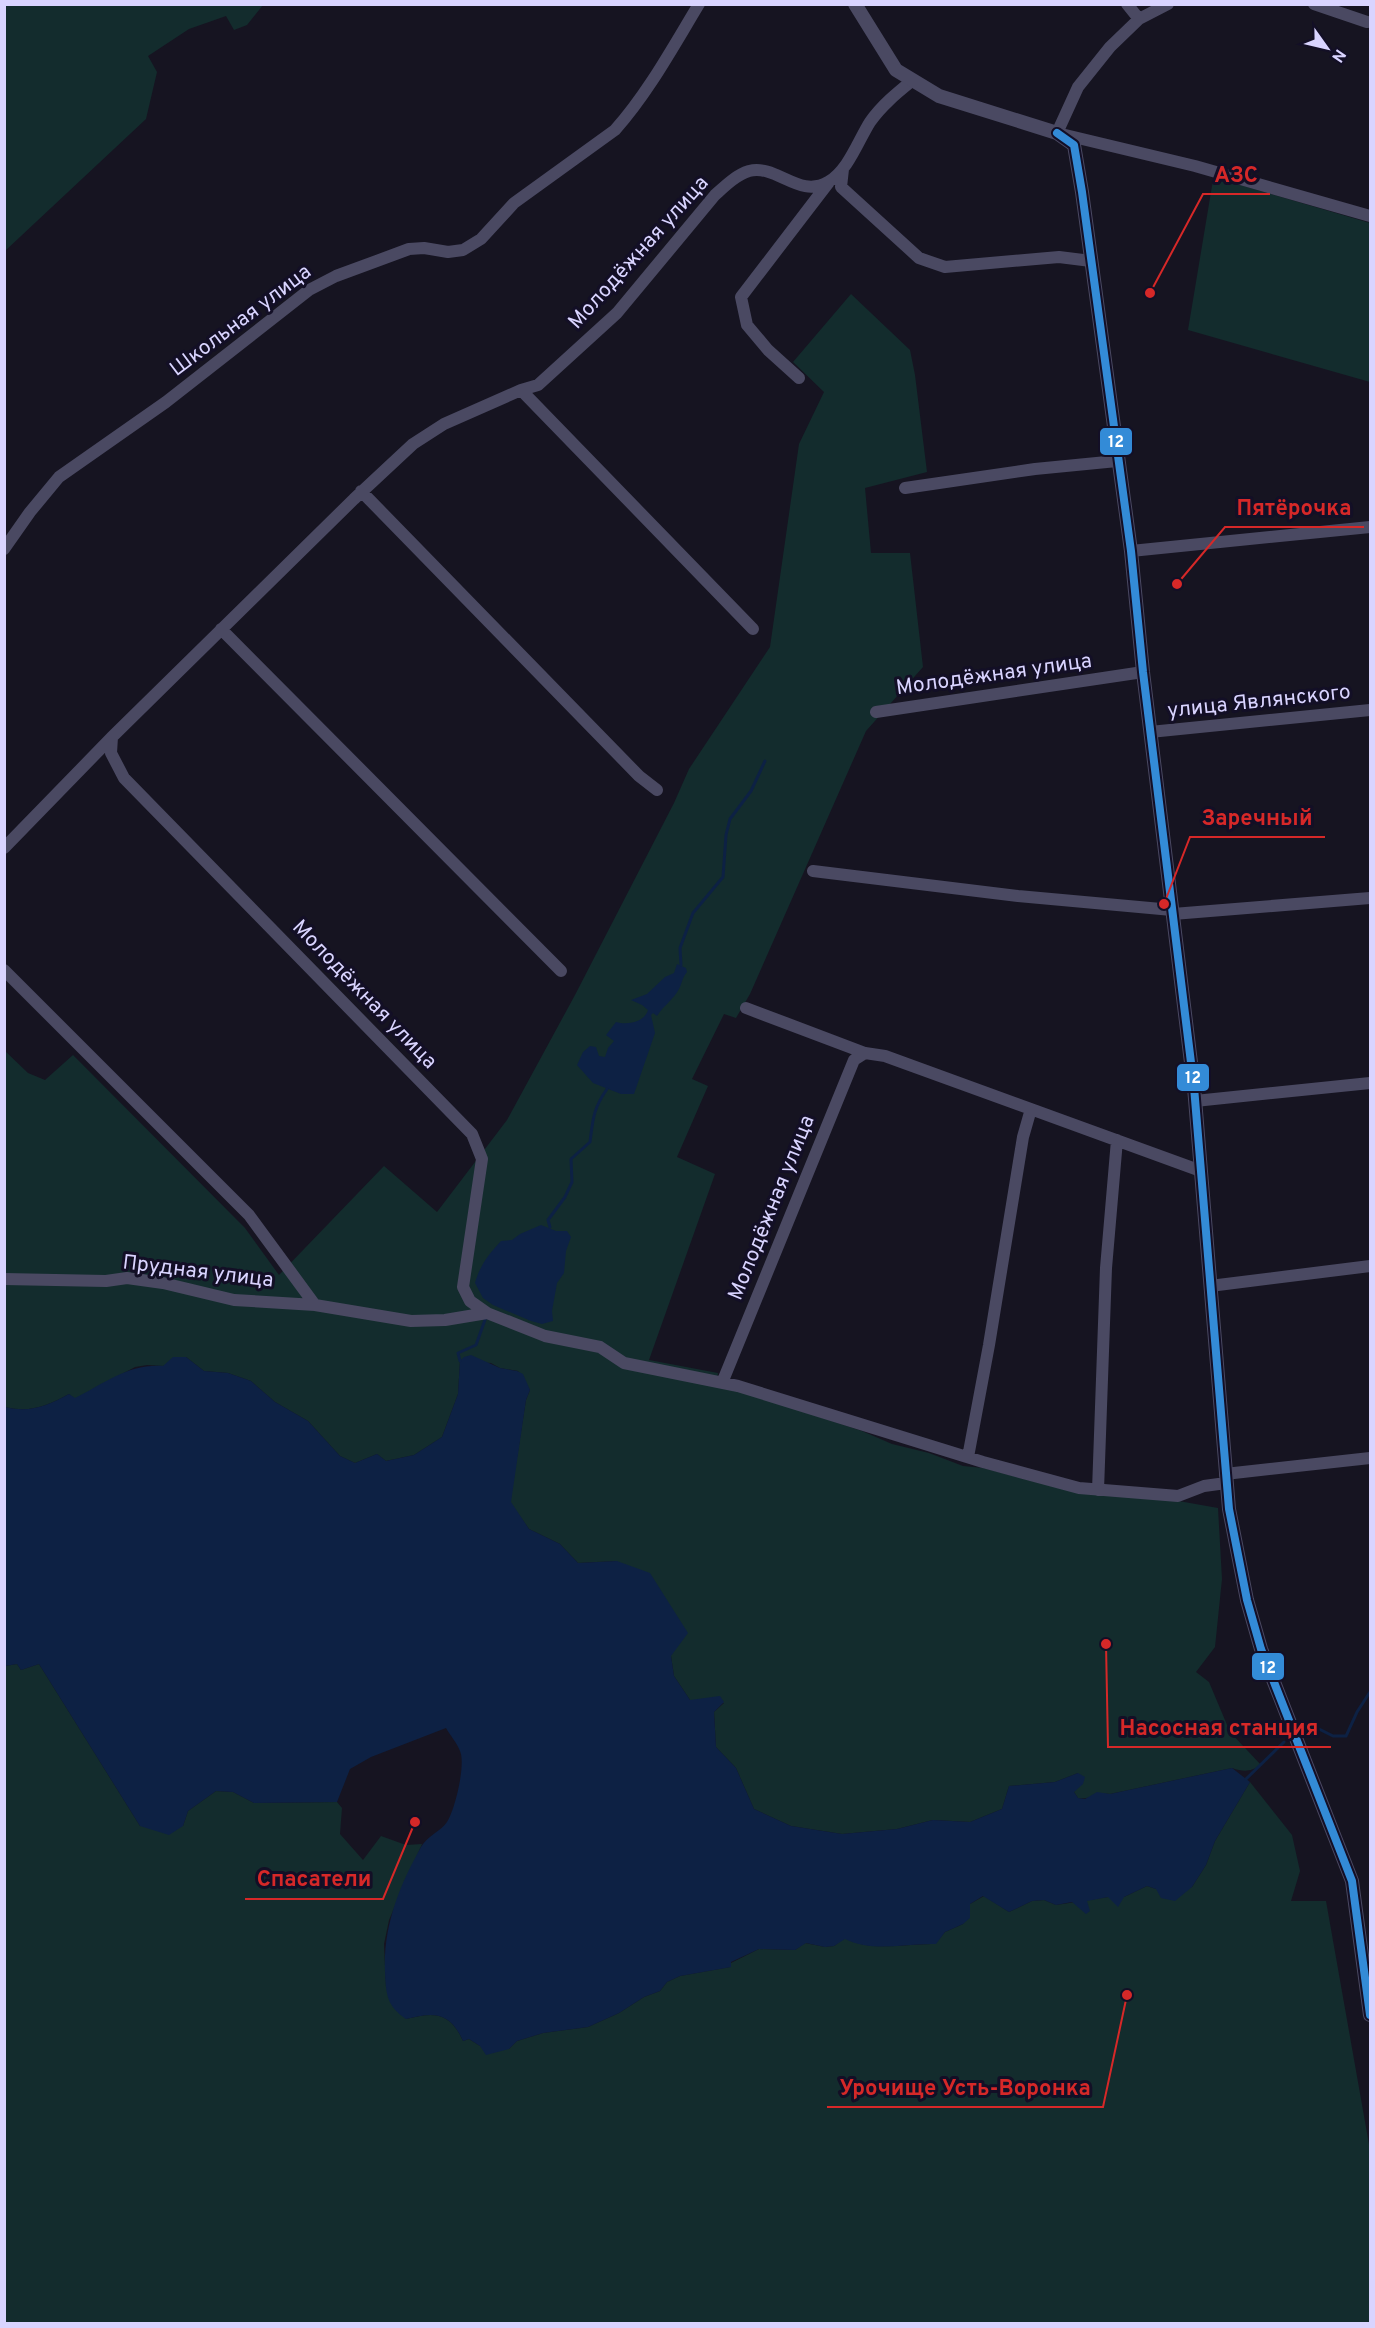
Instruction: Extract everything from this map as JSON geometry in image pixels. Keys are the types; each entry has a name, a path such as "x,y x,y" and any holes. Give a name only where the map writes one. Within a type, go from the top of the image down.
{"street":[{"name":"Школьная улица","path":"4,549 59,477 166,402 309,290 336,276 409,249 424,248 448,252 463,250 481,239 514,204 615,130 627,117 671,52 699,4"},
{"path":"855,4 896,70 939,96 1057,133 1195,166 1371,216"},
{"path":"1127,4 1139,19"},
{"path":"1057,133 1078,87 1110,47 1139,19 1168,4"},
{"path":"1314,4 1367,21"},
{"path":"799,378 768,350 747,325 741,297 829,182 843,169 872,120 891,97 913,80"},
{"path":"1057,133 1074,145 1131,551 1143,672 1195,1101 1226,1479 1236,1549 1261,1649 1352,1881 1371,2015"},
{"path":"843,169 841,187 919,258 927,261 945,267 1059,257 1091,261"},
{"name":"Молодёжная улица","path":"4,848 112,736 361,491 413,444 444,424 521,390 538,385 617,313 715,195 731,180 748,171 763,171 797,185 814,188 829,182"},
{"path":"521,390 753,629"},
{"path":"904,488 1035,469 1117,461"},
{"path":"361,491 631,768 657,790"},
{"path":"1131,551 1371,527"},
{"path":"221,629 561,971"},
{"name":"Молодёжная улица","path":"876,712 1143,672"},
{"name":"улица Являнского","path":"1150,732 1371,710"},
{"name":"Молодёжная улица","path":"112,736 111,753 124,778 472,1134 482,1159 463,1287 470,1301 487,1313 545,1336 600,1347 624,1363 738,1386 968,1457 1080,1488 1178,1496 1226,1479 1371,1458"},
{"path":"813,871 1172,912 1371,898"},
{"path":"4,970 249,1215 315,1305 411,1321 445,1320 487,1313"},
{"path":"746,1008 865,1053 885,1056 1201,1170"},
{"name":"Молодёжная улица","path":"722,1383 854,1060 865,1053"},
{"path":"1195,1101 1371,1083"},
{"path":"968,1457 1023,1137 1031,1109"},
{"path":"1098,1490 1106,1268 1117,1140"},
{"path":"1210,1286 1371,1266"},
{"name":"Прудная улица","path":"4,1279 106,1281 127,1278 163,1283 234,1300 315,1305"}],"green space":[{"path":"5,4 263,5 247,25 234,30 226,16 189,29 148,56 157,72 146,119 5,251"},
{"path":"1220,179 1370,223 1370,382 1188,330 1213,180"},
{"path":"851,294 910,350 915,375 927,472 865,488 871,553 910,553 923,667 866,731 750,994 736,1018 724,1014 692,1079 708,1086 677,1157 715,1174 649,1360 718,1373 716,1386 741,1391 862,1431 892,1444 929,1453 963,1466 983,1468 1059,1488 1173,1500 1218,1508 1222,1579 1215,1647 1196,1672 1209,1682 1230,1732 1261,1765 1250,1770 1232,1768 1086,1798 1078,1798 1074,1792 1078,1773 1055,1782 1009,1786 1002,1809 970,1822 933,1820 897,1829 842,1834 791,1826 754,1809 736,1768 716,1747 714,1712 724,1703 690,1700 674,1676 671,1656 617,1561 578,1563 560,1544 529,1529 510,1502 526,1400 530,1390 518,1371 500,1368 491,1363 460,1361 458,1394 442,1437 414,1455 386,1461 377,1454 355,1463 340,1456 308,1421 275,1402 251,1381 228,1373 204,1371 186,1357 163,1366 135,1367 75,1399 69,1394 30,1409 5,1407 4,1050 28,1073 45,1080 73,1055 245,1228 279,1275 384,1166 437,1212 507,1120 575,995 674,803 689,769 770,647 799,444 824,392 793,362"},
{"path":"17,1664 21,1670 39,1664 140,1826 183,1826 188,1811 216,1791 233,1792 254,1803 337,1802 342,1808 340,1834 363,1860 381,1836 406,1845 422,1844 389,1920 384,1944 386,1986 406,2019 424,2015 440,2016 452,2024 463,2041 469,2039 480,2046 509,2049 517,2041 543,2033 588,2027 660,1991 667,1982 680,1976 730,1967 731,1963 759,1949 795,1950 805,1943 825,1947 834,1946 845,1938 856,1943 878,1946 935,1944 945,1932 963,1924 970,1904 984,1896 1009,1912 1032,1901 1044,1900 1056,1905 1108,1897 1124,1897 1147,1886 1156,1889 1192,1887 1206,1865 1215,1841 1250,1782 1292,1835 1300,1871 1291,1901 1326,1901 1370,2150 1370,2323 5,2324 5,1666"}],"water":[{"path":"677,964 686,968 687,972 674,996 657,1016 653,1013 651,1015 655,1033 634,1094 621,1094 593,1083 577,1065 583,1052 590,1046 596,1047 599,1056 605,1057 614,1041 606,1035 616,1022 635,1022 643,1018 648,1010 631,1000 647,994 665,977 674,973"},
{"path":"541,1225 556,1231 567,1231 571,1237 566,1251 564,1273 557,1283 552,1311 553,1321 542,1324 493,1305 483,1298 475,1283 485,1260 501,1241 512,1240"},
{"path":"471,1355 500,1368 523,1374 530,1390 526,1400 511,1502 529,1529 560,1544 578,1563 617,1561 650,1573 688,1633 671,1656 674,1676 690,1700 720,1696 724,1702 714,1712 716,1747 736,1768 754,1809 791,1826 842,1834 897,1829 933,1820 970,1822 1002,1809 1009,1786 1055,1782 1078,1773 1085,1777 1083,1784 1074,1792 1078,1798 1085,1799 1097,1792 1110,1794 1232,1768 1250,1782 1215,1841 1206,1865 1192,1887 1175,1901 1161,1898 1156,1889 1147,1886 1124,1897 1118,1907 1108,1897 1087,1901 1090,1911 1086,1914 1072,1902 1056,1905 1044,1900 1032,1901 1009,1912 983,1896 970,1904 970,1918 963,1924 945,1932 936,1944 867,1946 845,1939 834,1946 825,1947 806,1943 795,1950 759,1949 731,1962 731,1967 680,1976 667,1982 660,1991 588,2027 543,2033 517,2041 509,2049 486,2055 480,2046 469,2039 463,2041 452,2024 440,2016 424,2015 406,2019 391,2004 386,1987 387,1939 399,1892 424,1843 447,1822 459,1787 461,1757 459,1748 446,1728 371,1757 350,1769 337,1802 254,1803 233,1792 216,1791 188,1811 183,1826 169,1835 140,1826 39,1664 21,1670 17,1664 5,1666 5,1407 30,1409 46,1405 69,1394 75,1398 128,1371 150,1366 163,1366 173,1357 186,1357 204,1371 228,1373 251,1381 275,1402 308,1421 340,1456 355,1463 377,1454 386,1461 414,1455 442,1437 458,1394 460,1361"}],"waterway":[{"path":"681,965 680,948 693,913 723,877 726,835 730,819 751,791 765,761"},
{"path":"550,1227 548,1220 565,1197 572,1182 571,1159 590,1142 596,1108 607,1089"},
{"path":"460,1361 458,1353 476,1345 486,1317"},
{"path":"1317,1728 1333,1736 1346,1736 1357,1712 1370,1692"},
{"path":"1246,1779 1284,1742"}],"transit line":[{"name":"12","path":"1057,133 1074,145 1131,551 1143,672 1194,1087 1229,1509 1247,1600 1261,1649 1352,1881 1370,2015"}],"place":[{"name":"АЗС","path":"1150,293"},
{"name":"Пятёрочка","path":"1177,584"},
{"name":"Заречный","path":"1164,904"},
{"name":"Насосная станция","path":"1106,1644"},
{"name":"Спасатели","path":"415,1822"},
{"name":"Урочище Усть-Воронка","path":"1127,1995"}]}
